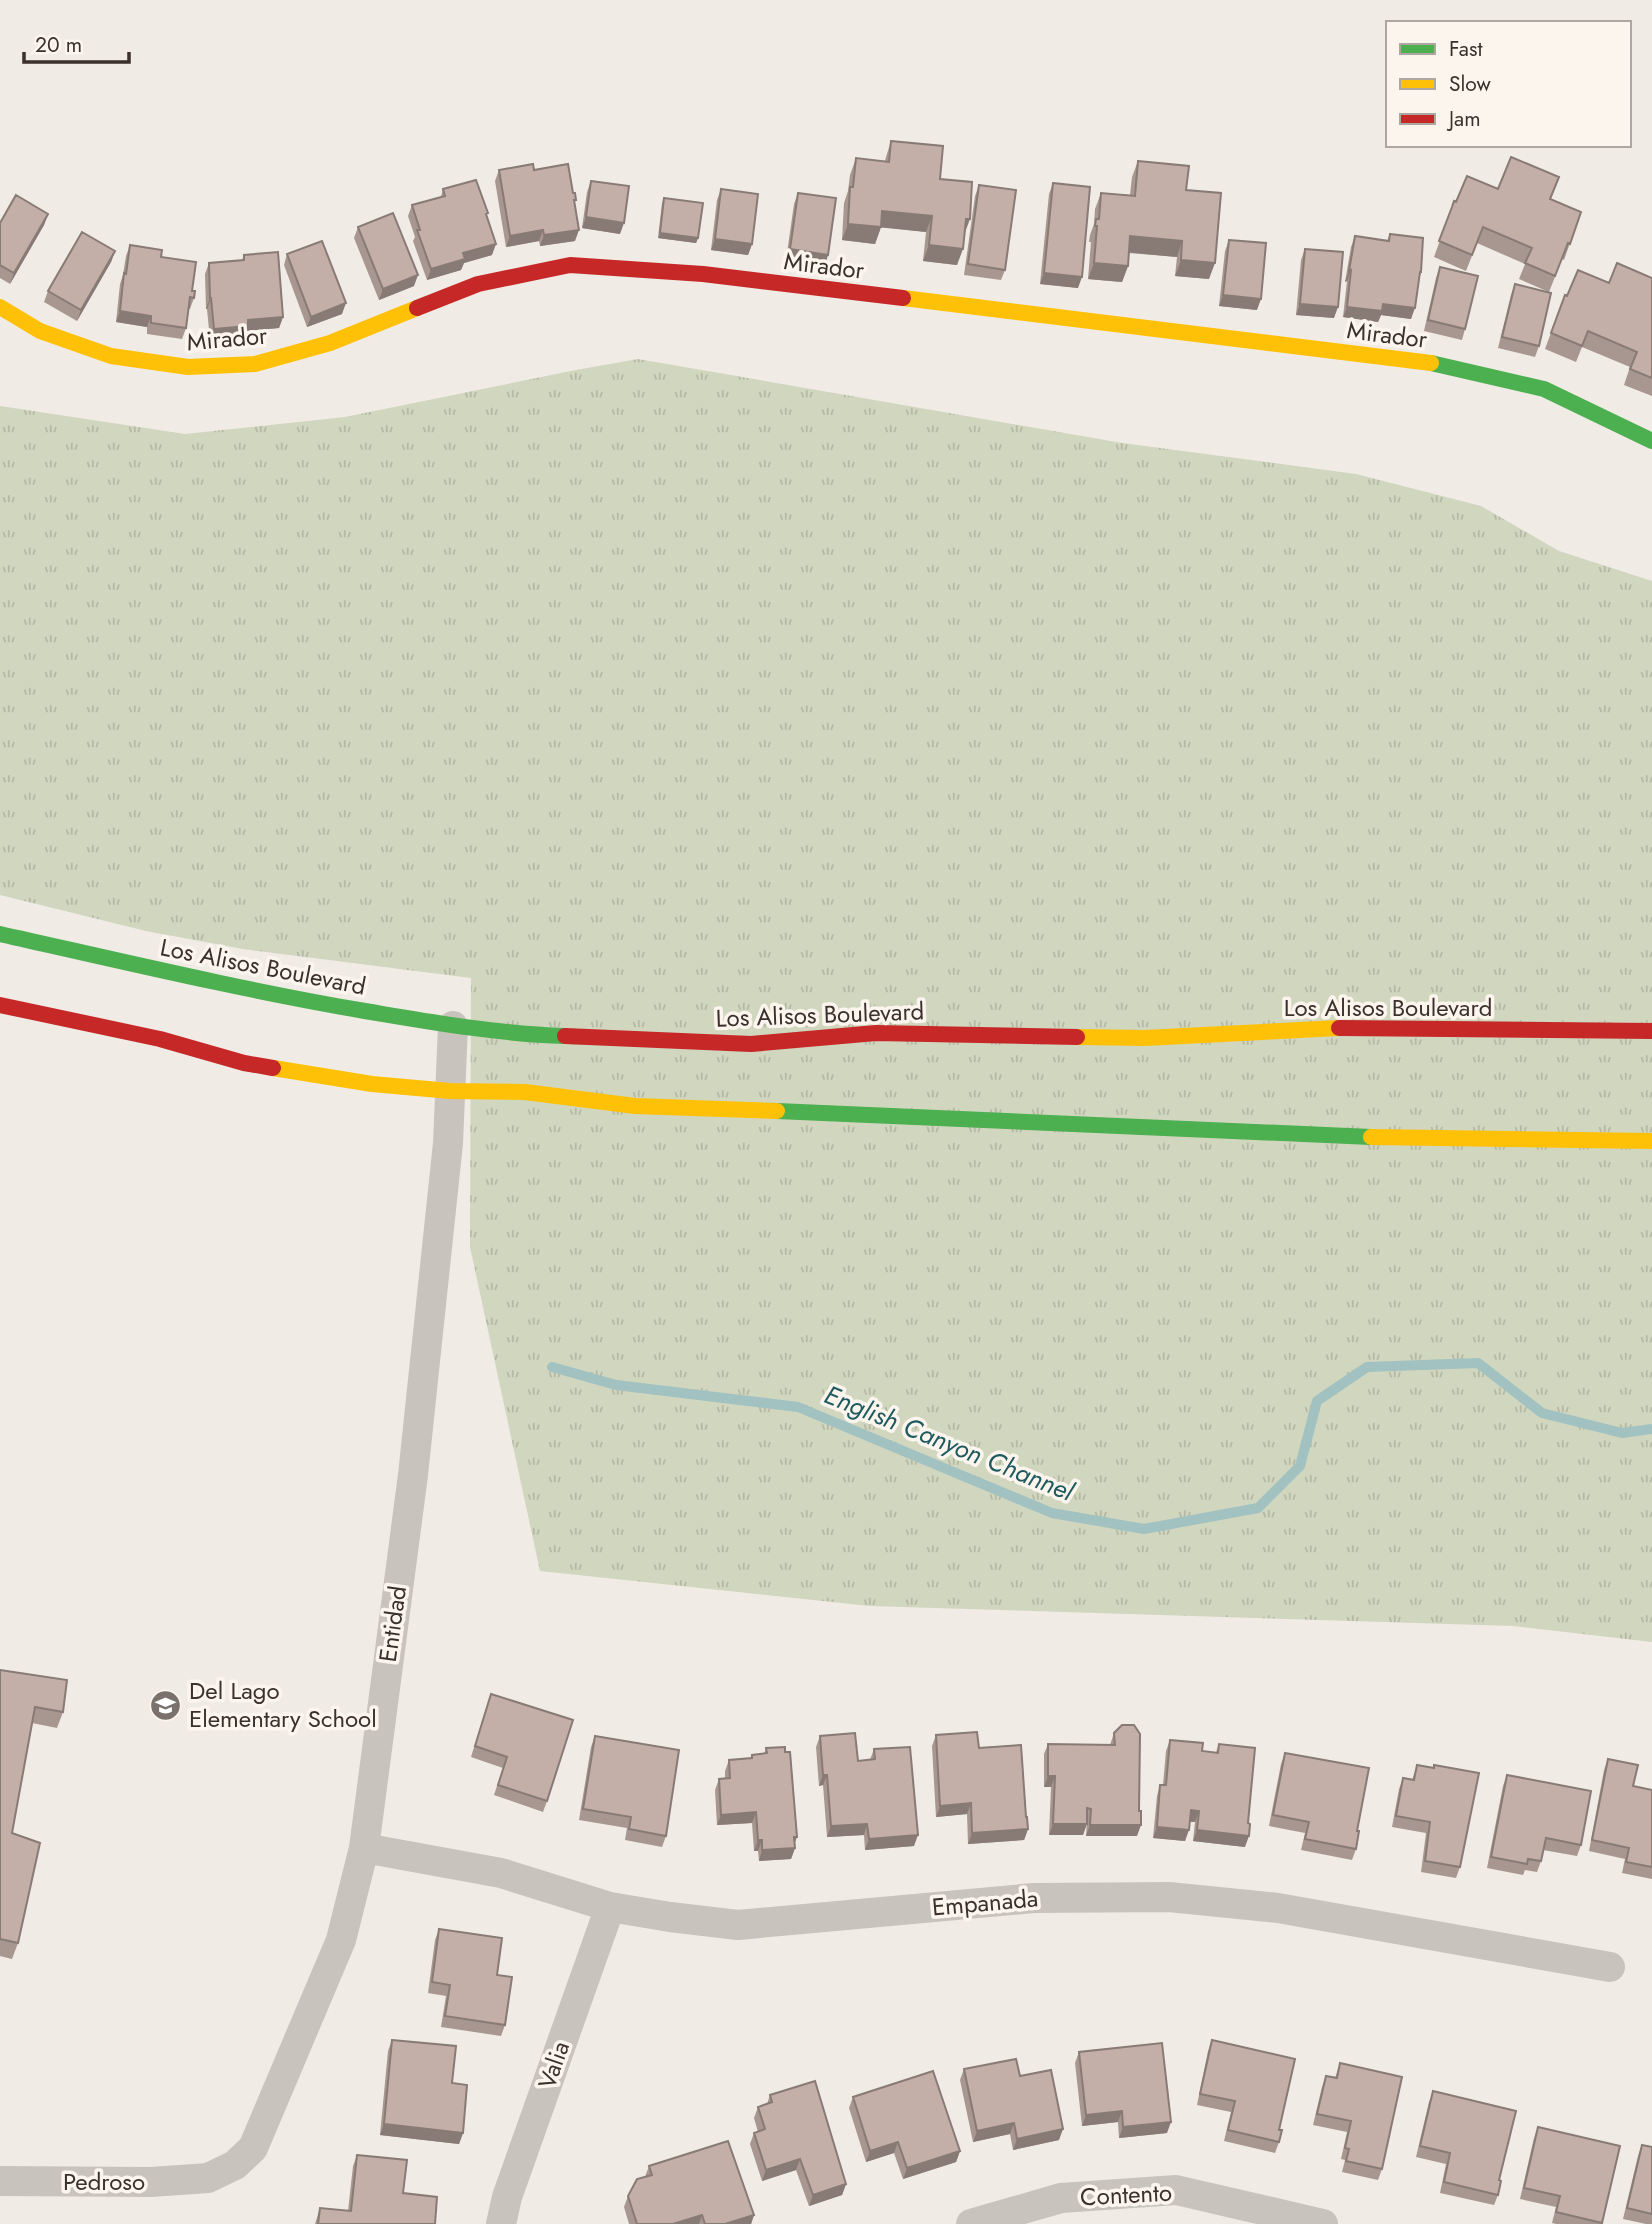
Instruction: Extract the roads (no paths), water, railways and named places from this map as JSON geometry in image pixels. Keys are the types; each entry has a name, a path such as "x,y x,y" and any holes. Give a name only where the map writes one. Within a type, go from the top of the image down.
{"main road":[{"name":"Mirador","path":"0,307 40,331 111,356 188,367 255,364 330,343 478,284 570,265 703,274 1427,362 1544,389 1652,441"},
{"name":"Los Alisos Boulevard","path":"0,934 268,993 453,1026 530,1035 751,1044 876,1033 1145,1038 1328,1028 1652,1031"},
{"path":"0,1005 160,1038 244,1063 372,1084 450,1091 525,1092 635,1106 867,1114 1339,1137 1652,1141"}],"street":[{"name":"Entidad","path":"208,2178 235,2165 253,2148 341,1940 363,1848 415,1461 448,1143 453,1026"},
{"name":"Empanada","path":"363,1848 501,1873 610,1907 738,1925 1034,1898 1169,1897 1278,1908 1610,1967"},
{"name":"Valia","path":"501,2224 508,2197 610,1907"},
{"name":"Pedroso","path":"0,2180 125,2182 208,2178"},
{"name":"Contento","path":"971,2224 1061,2198 1176,2190 1323,2224"}],"waterway":[{"name":"English Canyon Channel","path":"552,1367 616,1385 798,1407 1052,1513 1144,1529 1258,1508 1300,1466 1317,1401 1367,1367 1478,1363 1542,1413 1622,1433 1652,1429"}],"place":[{"name":"Del Lago Elementary School","path":"166,1705"}]}
